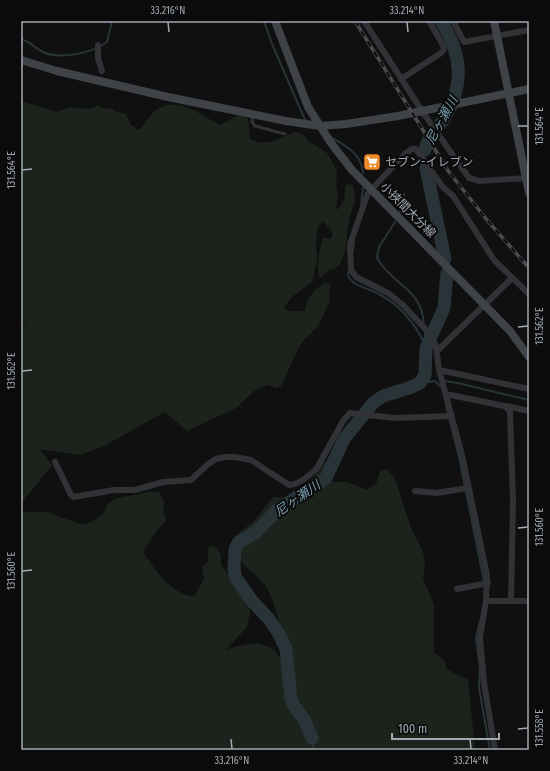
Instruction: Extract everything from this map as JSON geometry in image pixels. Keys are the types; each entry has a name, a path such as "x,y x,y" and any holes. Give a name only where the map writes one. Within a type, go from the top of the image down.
{"street":[{"name":"小挾間大分線","path":"275,21 300,90 320,126 343,160 510,331 529,357"},
{"path":"364,21 435,131 471,180 480,181 527,178"},
{"path":"401,78 444,50 443,45 429,21"},
{"path":"453,21 463,42 529,30"},
{"path":"494,21 529,193"},
{"path":"98,45 98,58 102,72"},
{"path":"21,60 89,79 254,114 320,126 346,124 422,111 529,89"},
{"path":"495,750 484,683 480,637 488,583 462,455 439,370 437,352 433,338 391,295 359,279 352,273 350,244 370,188 406,153 412,149 416,149 442,186 453,196 491,256 529,294"},
{"path":"437,352 512,278"},
{"path":"439,370 529,389"},
{"path":"446,394 529,411"},
{"path":"506,406 511,413 513,501 511,601"},
{"path":"55,462 71,495 74,497 114,490 135,490 163,482 191,480 206,465 216,459 225,457 251,460 289,485 293,485 311,474 317,468 343,421 350,413 367,416 405,418 452,416"},
{"path":"415,491 436,493 468,488"},
{"path":"457,589 488,583"},
{"path":"486,601 529,601"}],"lane":[{"path":"254,114 254,125 285,134"}],"shaded area":[{"path":"24,102 57,112 69,107 91,109 98,105 105,109 112,108 116,112 126,114 131,125 139,130 155,111 171,105 179,105 204,116 219,125 237,116 244,117 248,119 250,139 257,142 263,143 273,141 296,132 304,135 308,141 327,153 335,167 337,172 336,184 338,195 336,210 344,200 345,186 350,183 354,187 355,201 349,219 345,251 340,264 335,269 329,270 320,278 318,264 323,238 331,239 333,233 323,221 318,227 316,239 317,261 312,282 293,296 284,307 287,311 305,311 309,298 315,291 325,282 330,284 329,302 319,325 301,343 281,386 276,388 267,385 254,391 236,408 187,431 165,412 102,447 80,455 39,449 52,465 21,504 21,325 27,323 21,321 21,103"},
{"path":"328,460 331,482 348,482 366,490 376,484 380,472 386,469 394,476 411,528 423,552 425,563 423,579 434,604 434,652 445,661 446,669 468,680 475,750 21,750 21,512 47,512 80,524 89,523 103,514 108,504 114,499 149,492 159,492 165,503 163,508 166,521 157,530 143,552 153,566 171,586 185,595 194,597 204,579 202,566 208,562 208,550 210,545 216,547 221,555 221,565 249,600 250,613 247,627 226,650 250,644 262,645 274,650 283,663 282,636 274,606 266,586 242,563 239,533 254,521 273,497 301,498 322,464"}],"waterway":[{"path":"21,39 27,41 43,52 50,54 76,54 101,46 107,42 112,21"},
{"path":"264,21 272,44 305,120"},
{"name":"尼ヶ瀬川","path":"425,150 430,138 444,119 451,106 458,82 457,58 448,33 441,21"},
{"path":"332,138 343,144 357,156 363,173"},
{"name":"尼ヶ瀬川","path":"426,168 445,259"},
{"path":"361,206 363,188"},
{"path":"400,212 404,194"},
{"path":"395,222 379,247 377,258 391,275 406,288 418,303 422,313 424,325"},
{"path":"353,250 354,241"},
{"path":"348,273 351,280 359,286 385,297 399,308 416,329 425,345"},
{"name":"尼ヶ瀬川","path":"312,738 304,719 294,706 291,699 286,649 279,634 269,619 253,602 236,578 234,569 235,549 239,542 255,533 277,510 326,478 344,439 373,403 383,396 420,383 425,375 426,348 444,308 447,273"},
{"path":"425,331 426,348"},
{"path":"420,383 435,381 440,386"},
{"path":"444,381 529,400"},
{"path":"446,406 459,457 484,581"},
{"path":"480,621 476,638 480,668 479,688 490,750"},
{"path":"312,738 313,750"}],"railway":[{"path":"355,21 449,172 487,220 529,268"}],"place":[{"name":"セブン-イレブン","path":"372,162"}]}
